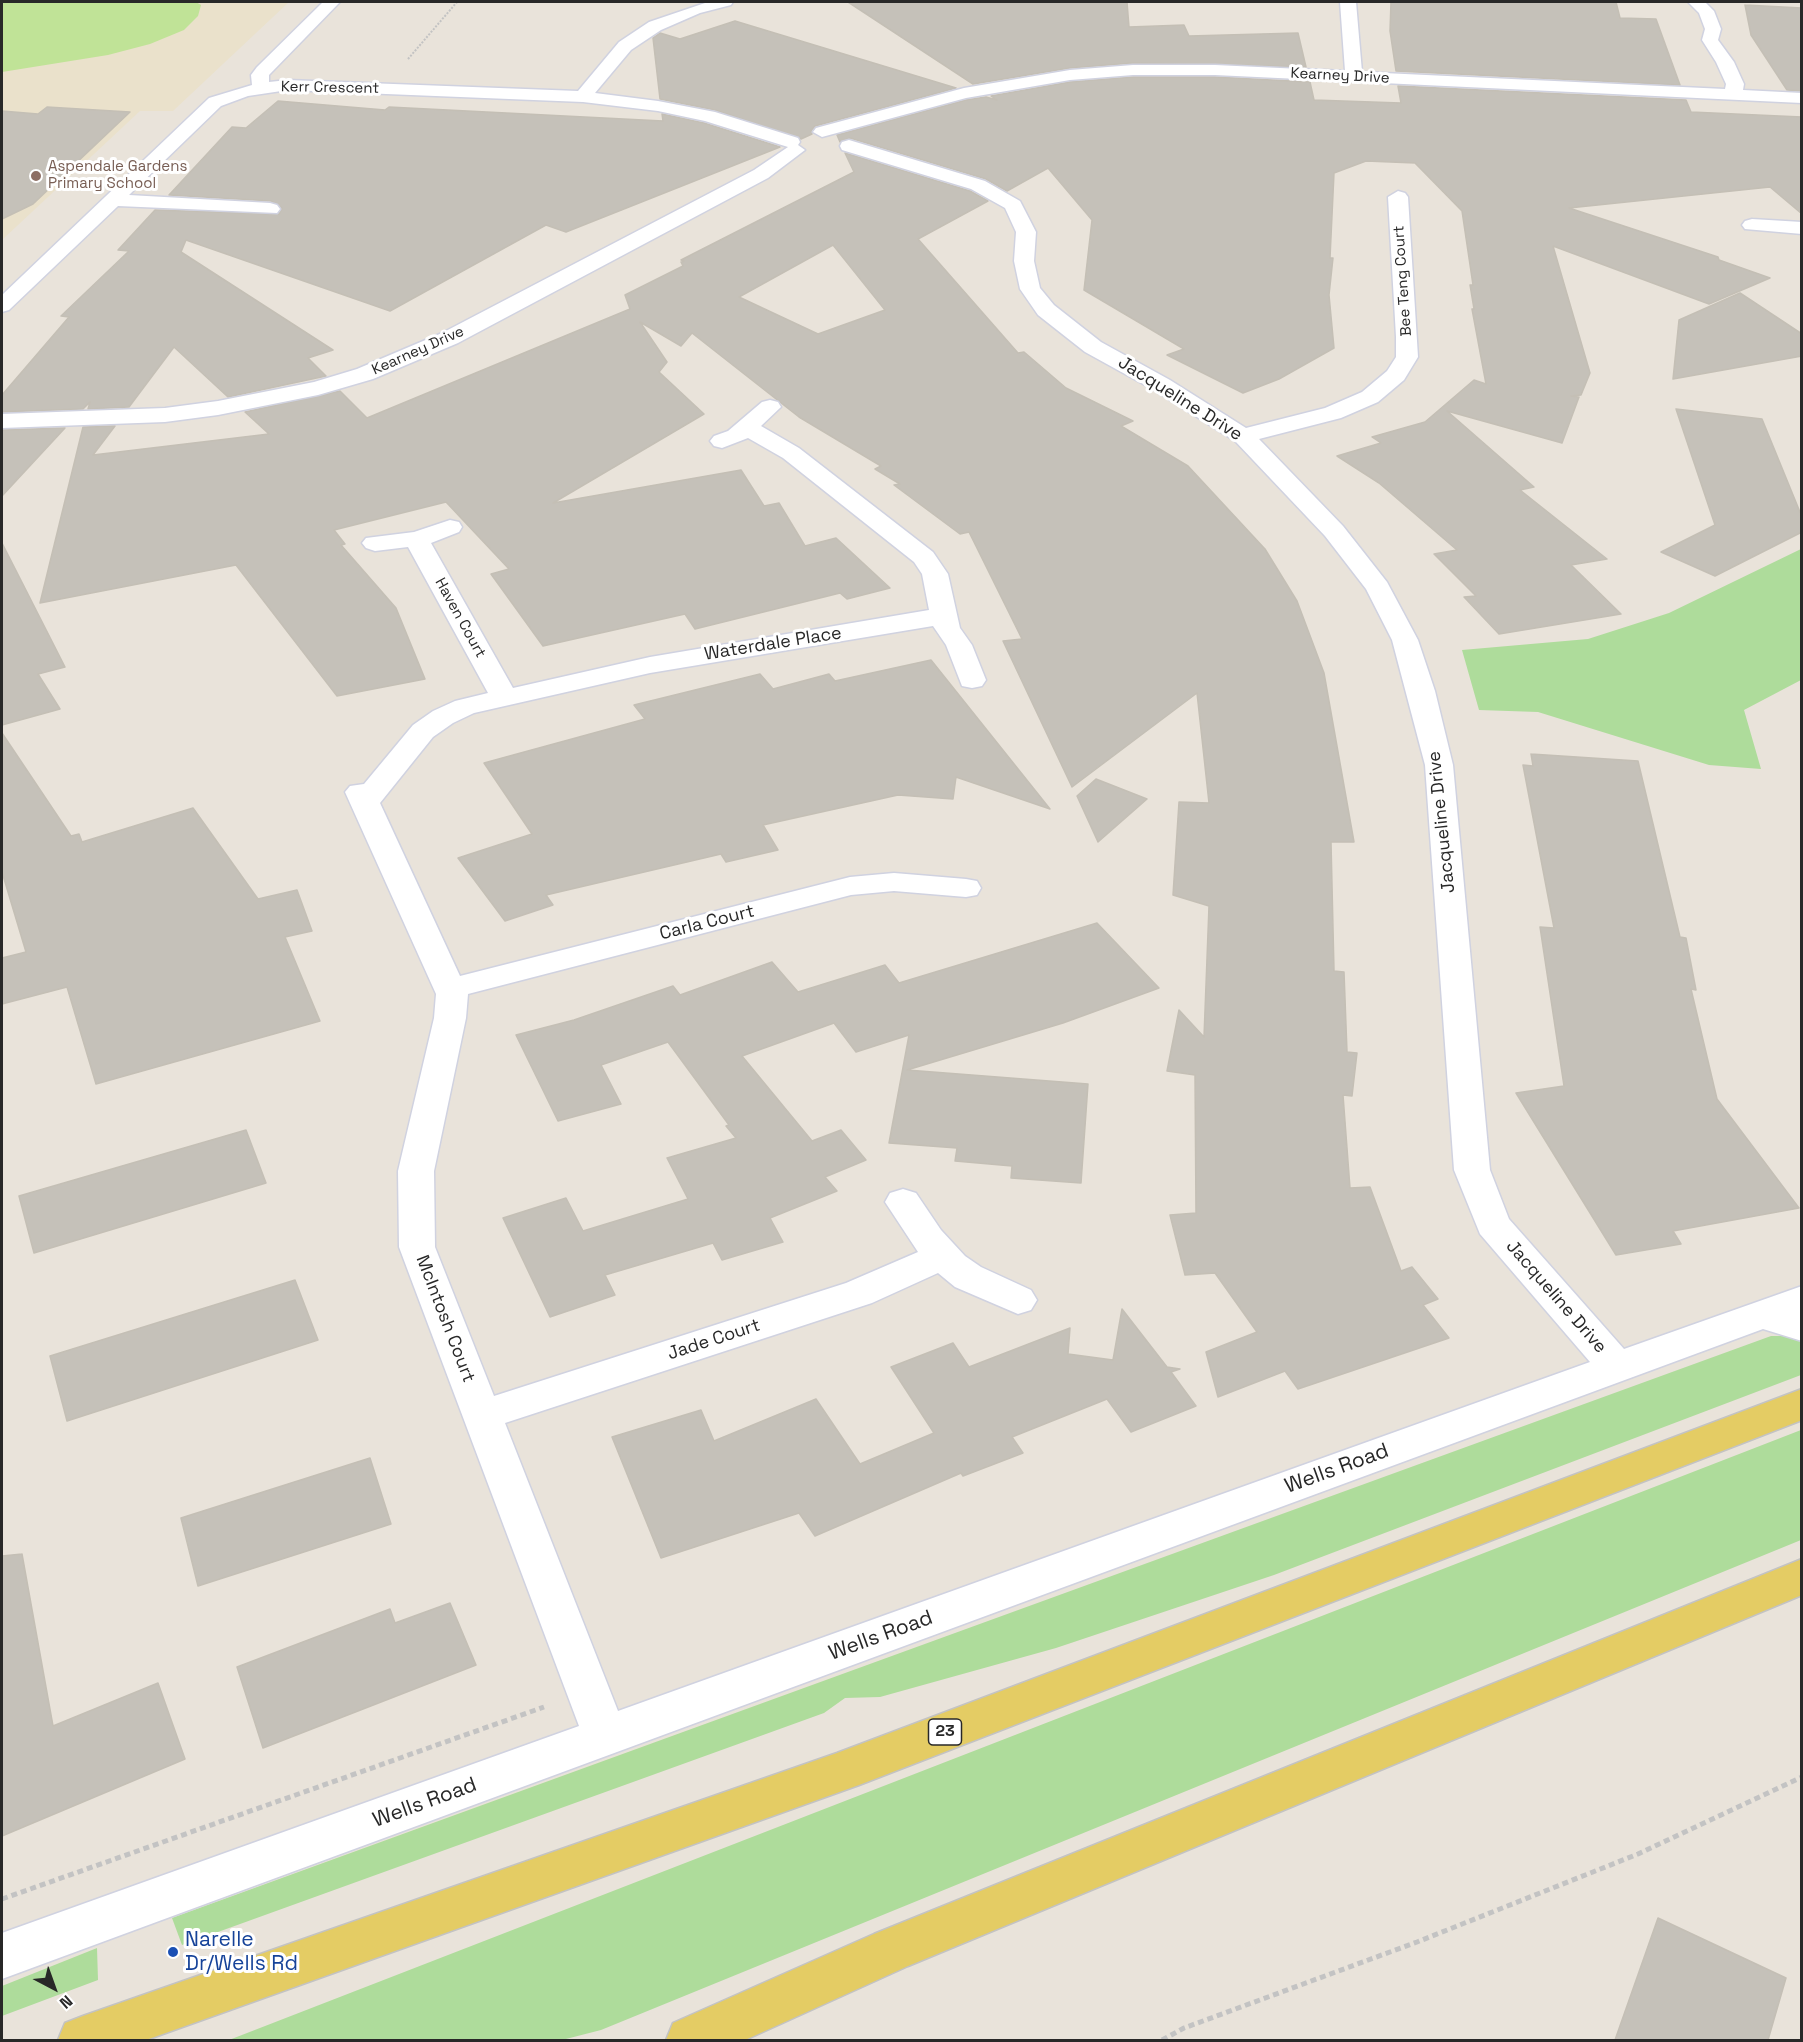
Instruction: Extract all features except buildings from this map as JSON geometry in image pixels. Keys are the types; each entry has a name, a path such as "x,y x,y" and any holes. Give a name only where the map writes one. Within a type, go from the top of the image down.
{"main road":[{"name":"23","path":"82,2040 843,1771 1802,1404"},
{"path":"691,2040 891,1950 1802,1576"}],"street":[{"path":"261,89 260,75 263,71 332,2"},
{"path":"583,98 625,46 655,26 694,10 725,2"},
{"path":"1348,2 1354,76"},
{"path":"1696,2 1706,11 1713,29 1710,40 1729,69 1735,84 1733,95"},
{"name":"Kearney Drive","path":"2,421 165,415 218,408 318,388 365,374 450,338 761,174 882,115 964,93 1081,74 1133,70 1215,70 1802,98"},
{"name":"Kerr Crescent","path":"2,306 215,102 245,91 288,85 583,98 658,106 820,145"},
{"name":"Kearney Drive","path":"820,145 882,115"},
{"name":"Jacqueline Drive","path":"820,145 899,162 978,185 1013,205 1022,218 1026,232 1024,261 1030,289 1046,310 1093,347 1162,385 1243,436 1334,531 1378,587 1405,640 1421,691 1439,765 1472,1170 1493,1226 1617,1366"},
{"name":"Bee Teng Court","path":"1243,436 1333,413 1370,397 1396,375 1407,357 1398,197"},
{"path":"115,200 270,209"},
{"path":"1752,225 1802,228"},
{"path":"722,441 736,436 770,407"},
{"name":"Kearney Drive","path":"2,416 42,420"},
{"path":"747,428 781,446 924,557 935,574 947,628 959,645 972,680"},
{"path":"375,543 416,539 450,528"},
{"name":"Haven Court","path":"416,539 504,697"},
{"name":"Waterdale Place","path":"362,797 429,726 465,707 692,657 943,616"},
{"name":"McIntosh Court","path":"362,797 451,988 450,1018 416,1171 417,1247 606,1738"},
{"name":"Carla Court","path":"451,988 850,886 894,882 966,888"},
{"path":"903,1202 928,1239 943,1256 968,1277 1018,1300"},
{"name":"Jade Court","path":"482,1415 859,1293 943,1256"},
{"name":"Wells Road","path":"2,1956 606,1738 1802,1300"},
{"path":"1761,1314 1802,1327"}],"path":[{"path":"379,90 438,27 457,2"},
{"path":"2,1899 587,1691"},
{"path":"1162,2040 1184,2028 1417,1942 1638,1854 1802,1777"}],"shaded area":[{"name":"Aspendale Gardens Primary School","path":"2,2 289,2 173,111 140,111 2,240"}],"green space":[{"path":"2,2 196,2 201,5 198,16 184,30 150,44 108,55 2,72"},
{"path":"1801,549 1801,680 1744,710 1761,769 1709,765 1538,712 1479,710 1462,650 1588,639 1669,613"},
{"path":"1771,1336 1801,1336 1801,1375 1274,1575 1056,1648 880,1697 845,1698 824,1713 182,1945 172,1918"},
{"path":"1801,1430 1801,1540 601,2030 562,2040 229,2040"},
{"path":"97,1948 98,1980 2,2016 2,1986"}],"place":[{"name":"Aspendale Gardens Primary School","path":"36,176"},
{"name":"Narelle Dr/Wells Rd","path":"173,1952"}]}
